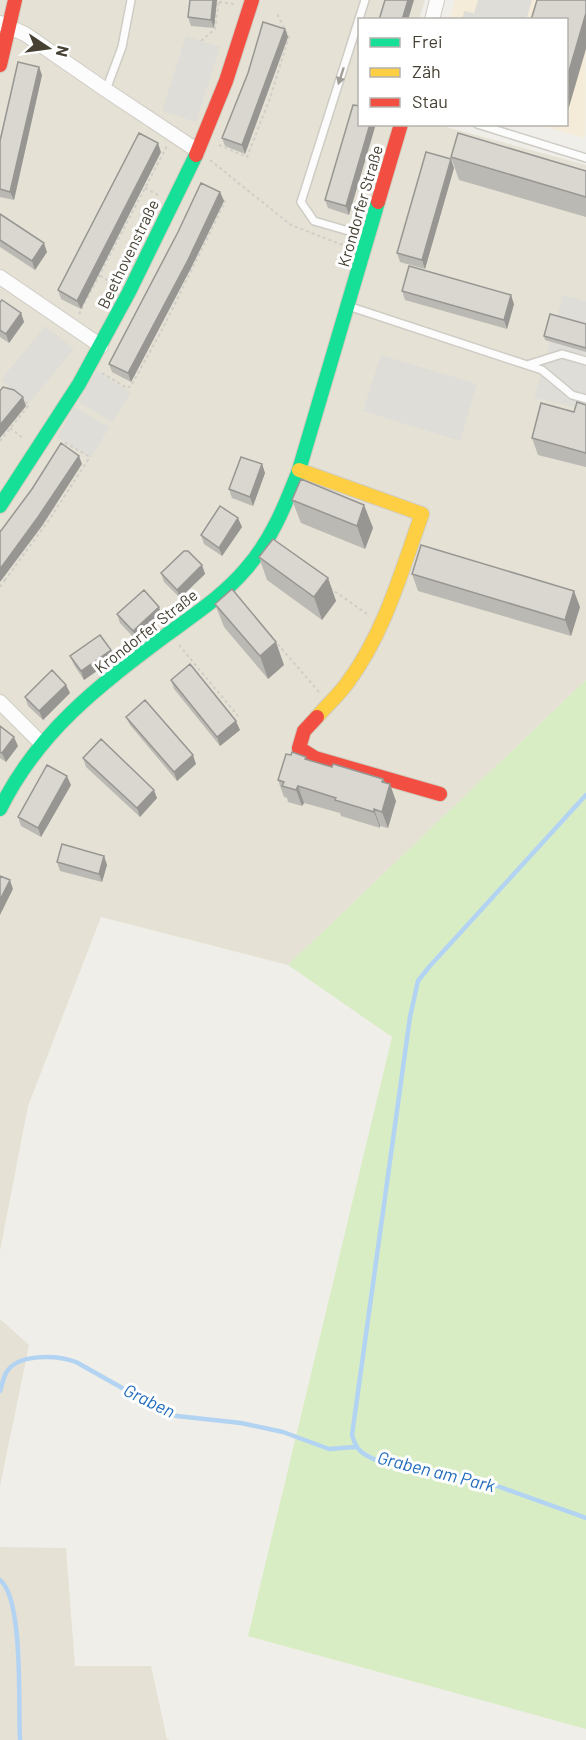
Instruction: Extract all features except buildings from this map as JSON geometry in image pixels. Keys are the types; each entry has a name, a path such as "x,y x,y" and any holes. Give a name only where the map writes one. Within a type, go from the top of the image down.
{"street":[{"path":"0,65 4,24 15,0"},
{"name":"Beethovenstraße","path":"0,506 49,433 100,346 198,151 226,81 252,0"},
{"path":"432,18 437,0"},
{"path":"4,24 25,34 198,151"},
{"name":"Krondorfer Straße","path":"0,809 18,775 41,743 77,706 229,587 253,561 266,542 284,509 299,470 400,126"},
{"path":"0,277 100,346"},
{"path":"299,470 422,514 382,624 347,684 304,731 300,748 315,758 440,794"},
{"path":"0,702 41,743"}],"lane":[{"path":"106,90 122,47 131,0"},
{"path":"358,18 364,0"},
{"path":"358,19 301,202 314,220 368,237"},
{"path":"483,126 586,158"},
{"path":"348,306 542,370 572,395 586,399"},
{"path":"527,365 562,354 586,361"}],"path":[{"path":"201,41 215,29 219,0"},
{"path":"205,134 223,148 246,158 270,98 289,37 276,12"},
{"path":"70,326 81,312 172,134"},
{"path":"198,151 291,225 363,252"},
{"path":"89,365 127,388 131,386 168,318 225,202 222,196 213,192"},
{"path":"0,441 29,405 21,398"},
{"path":"0,587 49,520 88,460 88,456 49,433"},
{"path":"0,576 5,580"},
{"path":"325,584 382,624"},
{"path":"261,624 329,703"},
{"path":"170,633 238,716"}],"shaded area":[{"path":"0,0 425,0 419,18 358,18 358,126 443,126 586,165 586,680 288,965 101,917 28,1106 0,1251"},
{"path":"455,0 586,0 585,138 543,126 568,126 568,18 450,18"},
{"path":"478,0 532,0 527,17 530,18 462,18 464,11 474,13"},
{"path":"186,36 220,47 196,122 162,111"},
{"path":"563,295 586,301 586,410 534,398"},
{"path":"45,326 74,349 29,403 1,380"},
{"path":"381,355 477,384 460,441 363,411"},
{"path":"96,371 131,392 113,422 78,402"},
{"path":"74,407 109,427 91,458 57,437"},
{"path":"0,1319 29,1345 0,1486"},
{"path":"0,1547 66,1548 75,1666 151,1666 167,1739 171,1740 0,1740"}],"green space":[{"path":"586,680 586,1729 248,1636 392,1037 288,965"}],"waterway":[{"name":"Graben am Park","path":"586,795 418,981 410,1017 352,1435 360,1451 376,1460 483,1481 586,1518"},
{"name":"Graben","path":"0,1391 4,1377 11,1366 38,1357 59,1358 76,1362 165,1412 177,1416 241,1423 283,1432 329,1449 355,1447"},
{"name":"Graben","path":"0,1580 8,1591 16,1631 20,1740"}],"traffic: fast":[{"path":"0,506 79,384 129,292 196,155"},
{"path":"0,809 32,757 71,713 116,674 217,597 245,570 270,535 299,470 378,202"}],"traffic: slow":[{"path":"299,470 422,514 391,601 372,643 344,687 317,717"}],"traffic: jam":[{"path":"0,65 15,0"},
{"path":"196,155 226,81 252,0"},
{"path":"378,202 400,126"},
{"path":"317,717 304,731 299,748 315,758 440,794"}]}
